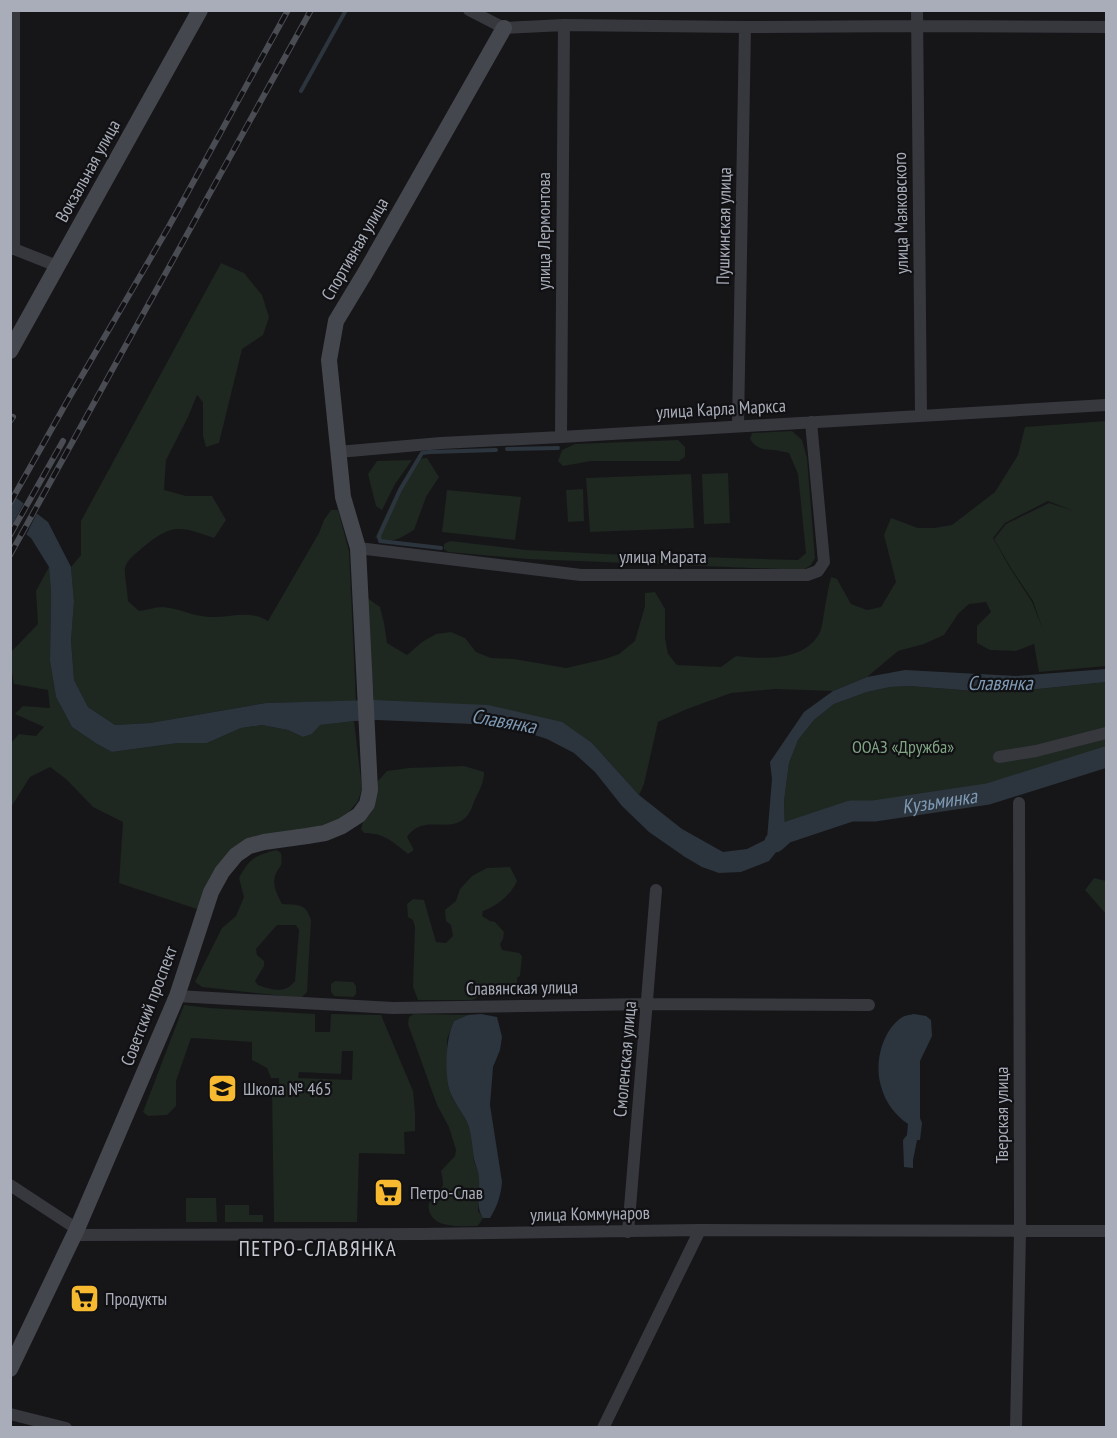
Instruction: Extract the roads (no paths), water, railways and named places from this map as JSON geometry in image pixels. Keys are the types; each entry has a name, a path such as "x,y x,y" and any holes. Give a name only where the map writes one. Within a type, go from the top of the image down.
{"street":[{"path":"14,10 12,249 57,266"},
{"name":"Вокзальная улица","path":"10,351 200,10"},
{"path":"469,10 504,28 564,25 1107,27"},
{"name":"улица Маяковского","path":"917,10 921,415"},
{"name":"улица Лермонтова","path":"561,437 564,25"},
{"name":"Пушкинская улица","path":"738,426 745,27"},
{"name":"Спортивная улица","path":"358,548 343,496 329,360 336,321 504,28"},
{"name":"улица Карла Маркса","path":"338,452 441,443 1107,405"},
{"name":"улица Марата","path":"358,548 581,575 807,575 818,571 824,562 811,422"},
{"name":"Советский проспект","path":"10,1369 75,1232 177,996 211,892 222,872 236,855 249,846 325,833 359,815 366,804 370,790 358,548"},
{"path":"999,757 1107,734"},
{"name":"Тверская улица","path":"1016,1428 1020,1232 1019,803"},
{"name":"Смоленская улица","path":"628,1232 656,890"},
{"name":"Славянская улица","path":"177,996 393,1008 648,1004 869,1005"},
{"path":"10,1185 75,1232"},
{"path":"603,1428 700,1230"},
{"name":"улица Коммунаров","path":"75,1232 150,1236 700,1230 1107,1232"},
{"path":"10,1414 66,1428"}],"water":[{"name":"Славянка","path":"10,493 48,522 71,567 74,602 71,640 74,680 88,707 115,725 150,723 266,703 374,700 488,705 562,722 592,743 639,795 682,829 723,852 747,849 767,839 772,779 770,762 804,712 833,691 867,677 905,670 1016,676 1106,669 1106,682 1018,691 890,687 867,692 834,704 814,720 798,740 789,763 784,801 785,833 777,851 769,861 741,872 719,873 702,867 649,832 622,806 595,772 574,753 547,739 519,730 473,724 377,720 320,725 312,734 303,737 288,730 262,725 241,728 207,743 178,743 112,752 97,744 72,727 56,697 50,661 49,567 31,538 11,523"},
{"path":"481,1014 497,1017 502,1037 500,1050 493,1067 490,1105 502,1182 495,1210 490,1218 483,1218 480,1213 479,1178 470,1131 449,1090 447,1069 448,1044 454,1021 468,1015"},
{"path":"914,1014 926,1016 931,1020 932,1036 920,1061 920,1118 922,1123 913,1168 904,1167 903,1140 907,1135 908,1124 888,1103 881,1086 878,1068 881,1049 889,1031 901,1018"}],"waterway":[{"path":"301,91 346,10"},
{"path":"507,449 558,448"},
{"path":"441,548 380,541 379,536 400,490 422,453 496,450"},
{"name":"Кузьминка","path":"775,842 785,833 851,811 874,811 988,794 1106,757"}],"railway":[{"path":"10,503 168,228 288,10"},
{"path":"10,555 311,10"},
{"path":"10,421 13,417"},
{"path":"10,535 63,441"}],"place":[{"name":"Школа № 465","path":"222,1089"},
{"name":"Петро-Слав","path":"389,1193"},
{"name":"Продукты","path":"84,1299"}],"district":[{"name":"ПЕТРО-СЛАВЯНКА","path":"318,1249"}],"park label":[{"name":"ООАЗ «Дружба»","path":"903,747"}]}
